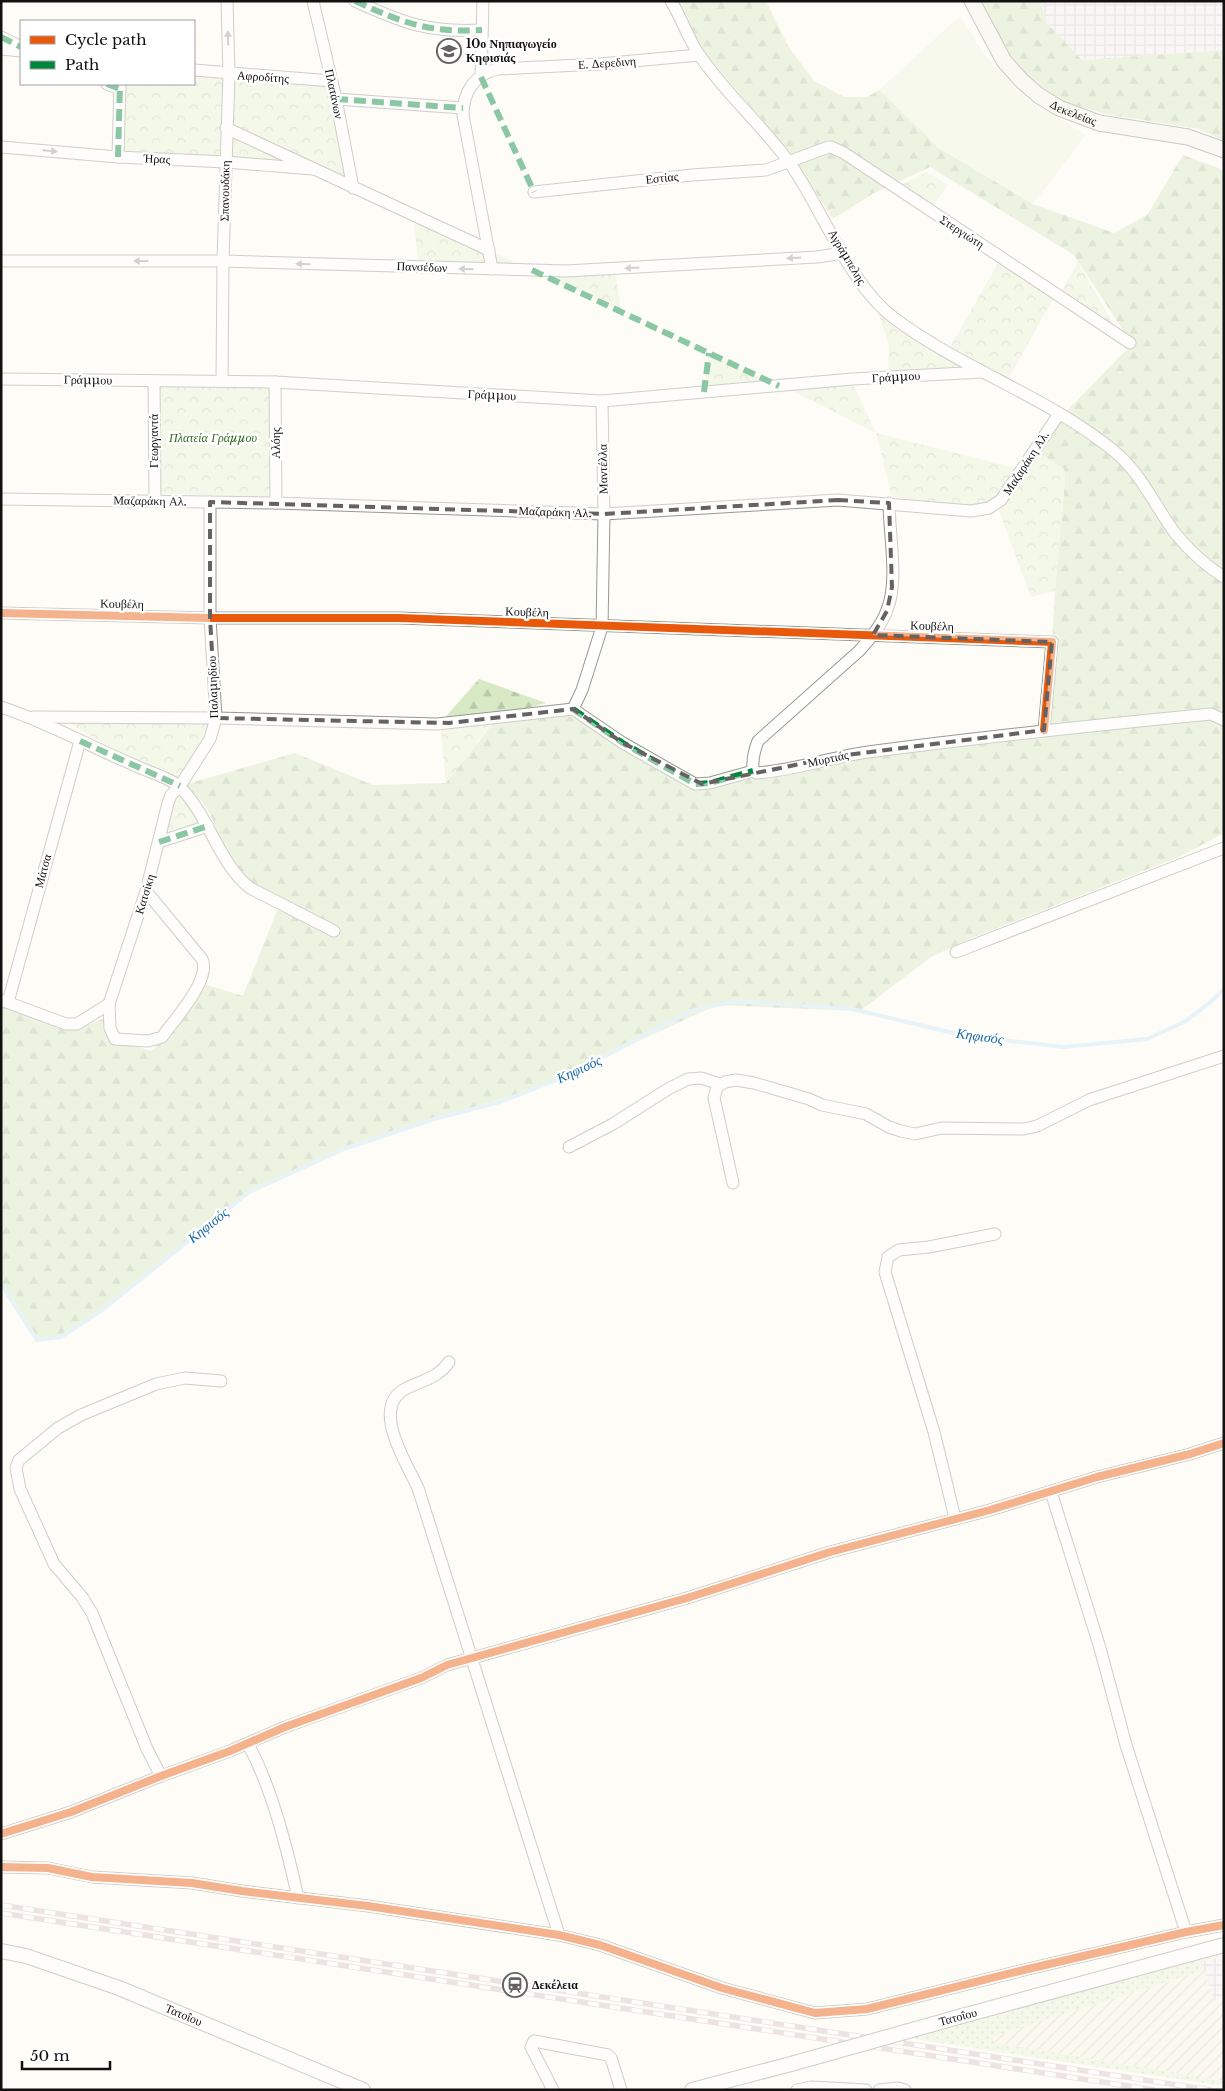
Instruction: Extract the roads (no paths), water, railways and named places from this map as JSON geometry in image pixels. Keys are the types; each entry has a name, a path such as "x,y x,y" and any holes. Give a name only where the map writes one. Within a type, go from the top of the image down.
{"main road":[{"name":"Δεκελείας","path":"972,1 1004,61 1038,95 1059,108 1099,124 1188,136 1224,150"}],"street":[{"name":"Σπανουδάκη","path":"222,382 226,128 229,74 227,1"},
{"name":"Πλατάνων","path":"313,1 336,99 353,188"},
{"path":"355,1 405,22 428,28 454,32 482,30"},
{"path":"483,1 483,76 467,91 463,108 465,128 480,198 492,269"},
{"name":"Αγράμπελης","path":"671,1 700,55 788,162 843,253 874,299 893,318 983,372 1059,414 1126,462 1176,533 1191,550 1224,577"},
{"path":"1,37 20,46"},
{"path":"1,49 20,51"},
{"name":"Ε. Δερεδινη","path":"483,76 494,70 512,68 600,64 700,55"},
{"name":"Αφροδίτης","path":"195,70 332,81"},
{"path":"118,157 120,86"},
{"path":"336,99 463,108"},
{"name":"Ήρας","path":"226,128 489,250"},
{"name":"Ήρας","path":"1,147 118,157 226,162 313,169"},
{"name":"Στεργιώτη","path":"788,162 826,148 838,150 1130,343"},
{"name":"Εστίας","path":"534,192 692,175 748,172 770,169 788,162"},
{"name":"Πανσέδων","path":"1,261 223,261 566,271 807,257 843,253"},
{"name":"Γράμμου","path":"1,379 275,382 602,401 852,379 983,372"},
{"name":"Γεωργαντά","path":"154,381 155,501"},
{"name":"Αλόης","path":"275,382 276,504"},
{"name":"Μαντέλλα","path":"573,709 582,690 602,627 604,514 602,401"},
{"name":"Μαζαράκη Αλ.","path":"1,499 210,502 604,514 838,500 972,511 994,505 1007,492 1034,448 1059,414"},
{"name":"Παλαμηδίου","path":"180,786 210,739 216,718 210,618 210,502"},
{"path":"754,770 754,752 758,741 851,658 873,634 887,611 891,595 892,576 889,503"},
{"name":"Κουβέλη","path":"1,613 210,618 399,618 602,627 873,634 1052,642 1044,730"},
{"path":"1,707 33,718 180,786 198,808 239,880 250,888 334,931"},
{"path":"33,718 216,718 449,723 573,709"},
{"name":"Μυρτιάς","path":"573,709 623,743 696,784 754,770 756,773 772,772 839,756 1044,730 1211,714 1224,720"},
{"name":"Μάτσα","path":"5,1001 80,741"},
{"name":"Κατσίκη","path":"109,1004 146,891 168,803 171,795 180,786"},
{"path":"159,842 208,826"},
{"path":"956,952 1224,848"},
{"path":"5,1001 73,1025 109,1004 110,1028 115,1039 159,1040 186,1004 204,973 205,966 202,959 146,891"},
{"path":"733,1183 715,1106 716,1087 720,1084 736,1080 754,1083 809,1099 822,1105 866,1114 889,1127 915,1134 942,1128 1024,1129 1037,1126 1089,1100 1224,1056"},
{"path":"569,1147 613,1124 668,1089 688,1079 701,1078 720,1084"},
{"path":"955,1518 934,1432 885,1272 885,1265 888,1257 899,1250 929,1247 995,1234"},
{"path":"449,1362 443,1371 433,1378 406,1388 396,1396 390,1406 390,1421 396,1440 418,1488 559,1935"},
{"path":"161,1776 147,1749 92,1613 82,1597 54,1564 20,1488 16,1468 18,1460 58,1428 107,1403 174,1379 222,1381"},
{"path":"1,1834 71,1812 248,1744 286,1727 421,1678 447,1665 687,1598 830,1552 1052,1492 1096,1477 1190,1454 1224,1443"},
{"path":"1052,1492 1100,1648 1126,1745 1186,1932"},
{"path":"248,1744 263,1775 291,1866 298,1898"},
{"path":"1,1867 48,1868 92,1877 192,1883 368,1906 559,1935 600,1945 722,1988 794,2009 815,2013 867,2009 1186,1932 1224,1925"},
{"name":"Τατοΐου","path":"692,2090 1224,1945"},
{"name":"Τατοΐου","path":"1,1950 26,1956 120,1988 363,2090"},
{"path":"553,2090 531,2047 534,2041 608,2055 612,2058 621,2090"},
{"path":"797,2090 811,2087 866,2090"},
{"path":"879,2090 898,2088 905,2090"}],"waterway":[{"name":"Κηφισός","path":"1,1284 37,1340 61,1337 105,1308 249,1192 344,1149 434,1119 500,1102 572,1074 694,1010 736,1001 852,1009 962,1035 1063,1047 1147,1039 1186,1021 1224,989"}],"railway":[{"path":"1,1905 1210,2090"},
{"path":"1,1913 1154,2090"}],"place":[{"name":"10ο Νηπιαγωγείο Κηφισιάς","path":"449,51"},
{"name":"Δεκέλεια","path":"515,1985"}],"park label":[{"name":"Πλατεία Γράμμου","path":"213,438"}]}
